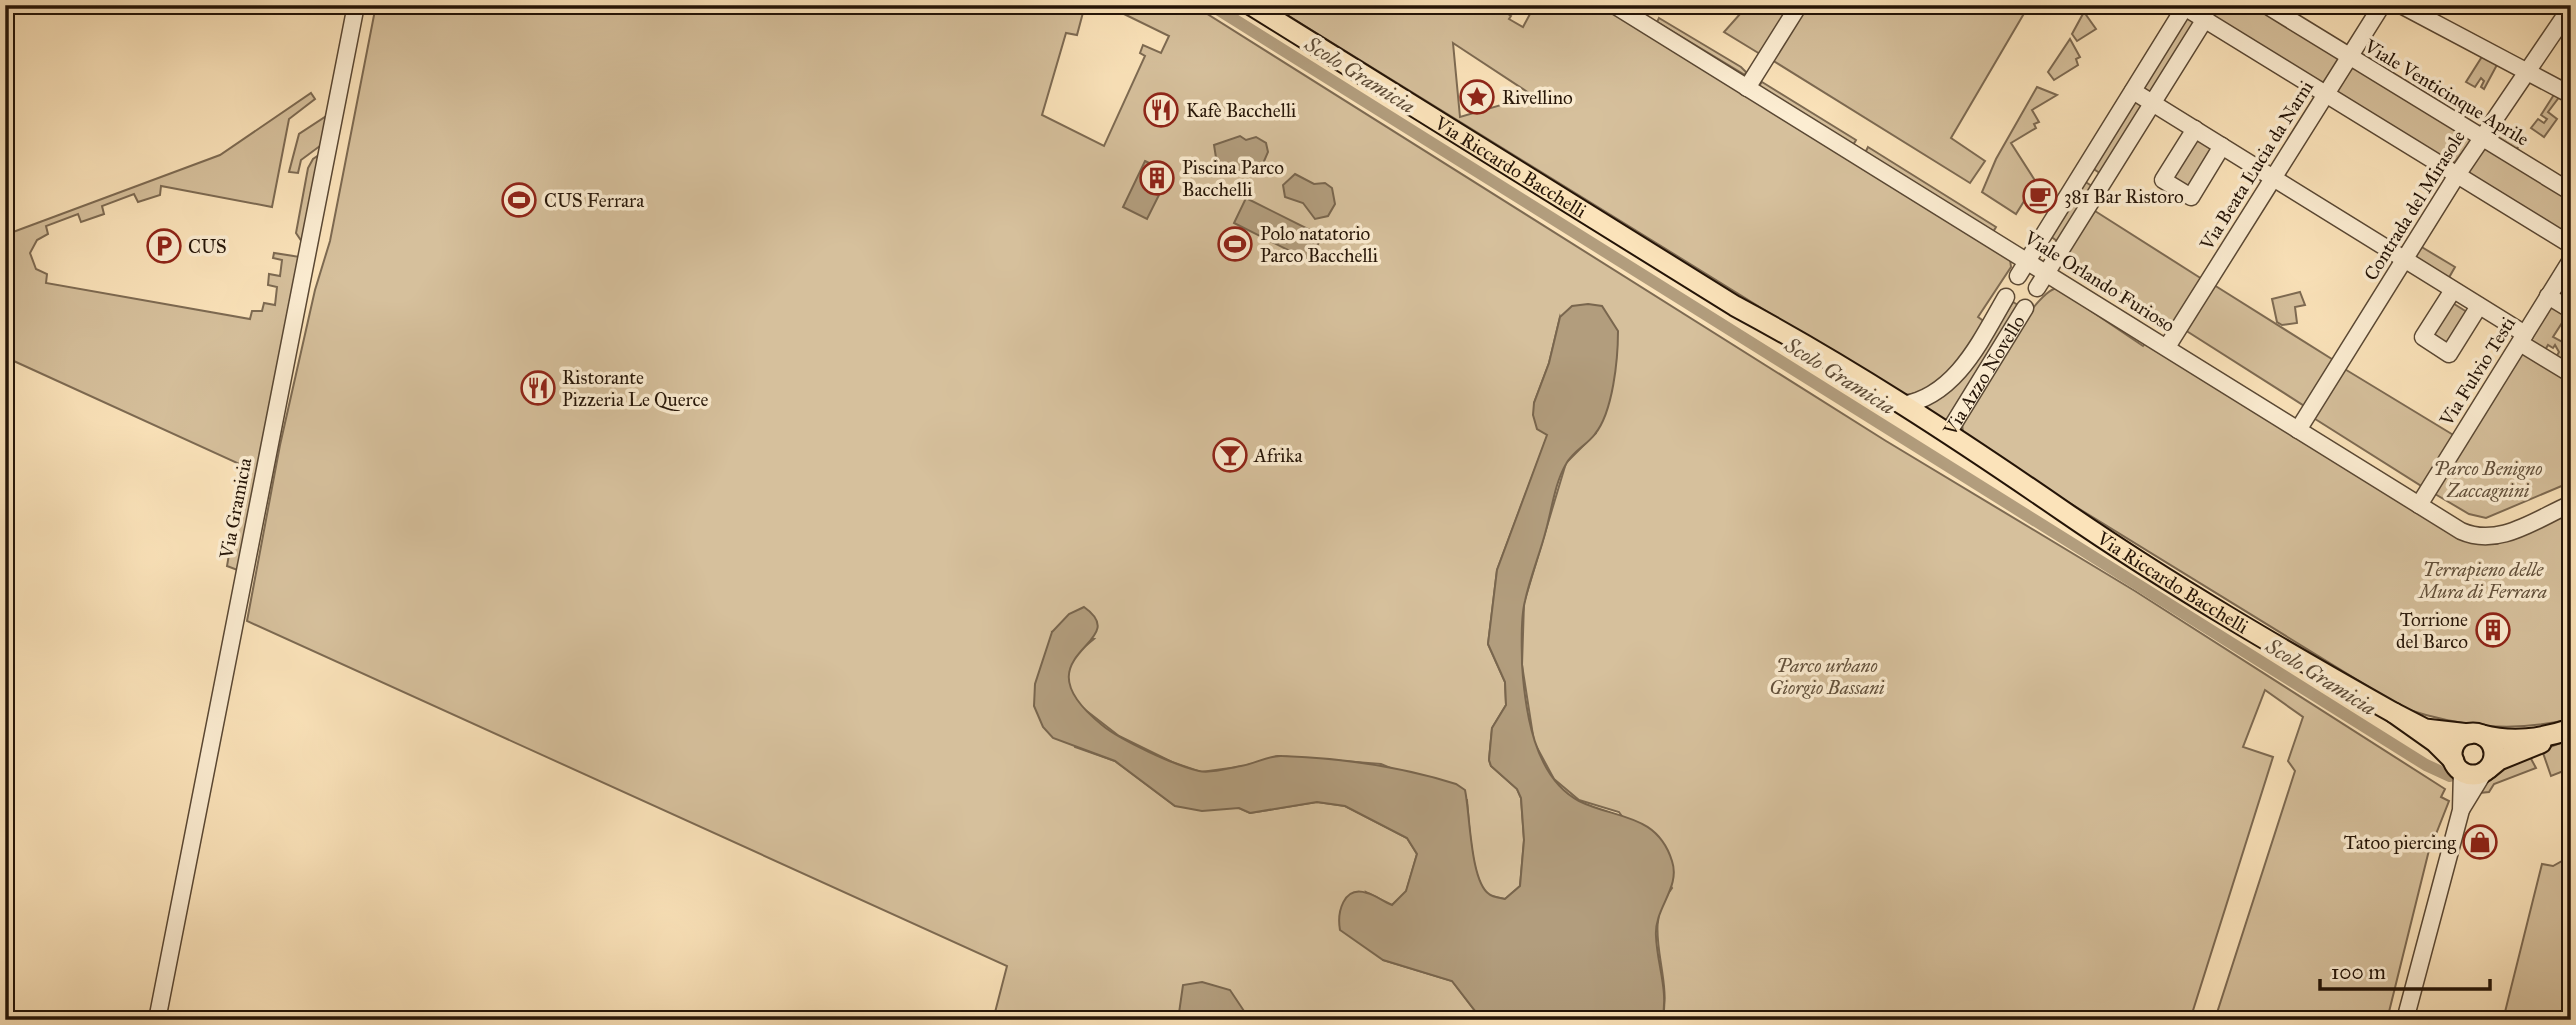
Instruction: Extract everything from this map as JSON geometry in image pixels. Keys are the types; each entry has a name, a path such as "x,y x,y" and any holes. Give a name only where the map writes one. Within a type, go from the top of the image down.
{"main road":[{"name":"Via Riccardo Bacchelli","path":"1251,5 1735,306 1778,341 1908,413 1945,438 2002,467 2064,512 2292,656 2425,729 2503,741 2569,729"},
{"name":"Via Riccardo Bacchelli","path":"2394,712 2435,742 2458,766"},
{"path":"2486,770 2494,753 2490,743 2475,735 2455,744 2458,766 2473,775 2486,770 2499,760 2569,729"}],"street":[{"name":"Via Gramicia","path":"157,1020 356,5"},
{"name":"Viale Orlando Furioso","path":"1614,5 2461,531 2488,538 2504,534 2571,504"},
{"path":"1747,88 1799,5"},
{"name":"Viale Venticinque Aprile","path":"2266,5 2571,192"},
{"name":"Via Beata Lucia da Narni","path":"2167,347 2382,5"},
{"path":"2401,5 2571,95"},
{"path":"2018,276 2184,6 2206,12 2325,93 2571,245"},
{"name":"Contrada del Mirasole","path":"2298,430 2457,175 2571,7"},
{"path":"2037,288 2153,103 2206,12"},
{"path":"2133,91 2479,306 2571,374"},
{"path":"2194,129 2163,180 2191,197 2222,146"},
{"path":"2084,170 2103,182"},
{"name":"Via Fulvio Testi","path":"2420,505 2571,260"},
{"path":"2453,290 2423,337 2449,354 2479,306"},
{"path":"2548,296 2571,310"},
{"name":"Via Azzo Novello","path":"1908,413 1953,377 1968,360 2006,298"},
{"name":"Via Azzo Novello","path":"1945,438 2025,308"},
{"path":"2458,766 2461,810"},
{"path":"2404,1020 2461,810 2486,770"}],"green space":[{"name":"Parco urbano Giorgio Bassani","path":"376,5 1085,5 1077,35 1066,33 1042,115 1104,146 1145,56 1140,53 1143,45 1161,53 1169,36 1124,14 1088,5 1193,5 1886,441 2135,591 2445,789 2441,797 2449,801 2436,834 2433,834 2387,1020 2215,1019 2295,771 2288,761 2303,717 2265,690 2243,747 2273,757 2190,1020 1662,1020 1665,1003 1657,935 1658,919 1672,888 1619,812 1579,800 1554,779 1534,742 1522,665 1524,603 1566,463 1596,433 1560,317 1549,363 1534,403 1548,434 1497,570 1488,644 1505,682 1506,705 1492,728 1489,760 1491,766 1517,789 1521,798 1524,840 1520,886 1505,899 1488,894 1478,877 1472,850 1467,800 1381,764 1278,756 1245,766 1201,772 1172,762 1119,736 1079,705 1067,684 1069,666 1076,654 1094,639 1052,632 1075,747 1115,761 1175,806 1239,808 1250,813 1317,802 1345,806 1407,838 1417,854 1406,892 1392,905 1366,892 1383,960 1452,981 1482,1020 993,1020 1007,966 247,621 280,445 315,290 330,241"},
{"path":"1271,5 1505,5 1502,10 1511,16 1509,19 1523,27 1530,14 1518,5 1603,5 2010,259 2011,267 1978,317 1985,322 1961,358 1941,379 1929,387 1917,393 1902,395","holes":["1453,43 1532,95 1460,117"]},
{"path":"1748,5 1790,5 1760,54 1724,32"},
{"path":"1808,5 2029,5 1951,138 1985,161 1970,183 1772,60"},
{"path":"2214,5 2252,5 2341,59 2323,86 2208,15"},
{"path":"2084,12 2096,29 2077,41 2072,34"},
{"path":"2187,14 2199,21 2153,95 2141,88"},
{"path":"1659,18 1741,67 1746,72 1745,75 1657,22"},
{"path":"2070,39 2080,57 2076,59 2078,65 2054,80 2048,72"},
{"path":"2483,55 2498,63 2484,89 2481,87 2484,81 2481,78 2475,87 2466,82"},
{"path":"2349,65 2472,140 2454,163 2455,167 2332,92"},
{"path":"1762,82 1856,140 1853,145 1759,86"},
{"path":"2037,87 2057,95 2032,110 2039,122 2034,124 2036,128 2011,143 2036,182 2016,214 1982,192 1996,159"},
{"path":"311,93 315,99 289,119 272,207 161,186 160,195 138,202 134,194 102,206 104,214 81,222 78,214 46,226 48,234 37,240 30,253 36,269 47,274 46,283 250,319 252,311 262,311 264,303 275,305 277,287 268,285 269,274 280,276 282,260 273,258 274,253 300,257 240,571 227,566 244,466 5,357 5,235 220,155"},
{"path":"2555,93 2560,96 2548,112 2557,119 2544,137 2531,128 2538,119 2544,123 2547,119 2541,115"},
{"path":"2135,98 2146,105 2103,175 2092,168"},
{"path":"331,113 324,143 301,160 298,173 289,172 299,134"},
{"path":"2500,123 2524,139 2517,149 2492,134"},
{"path":"2195,136 2215,148 2189,190 2170,178"},
{"path":"2481,146 2571,200 2571,239 2464,173"},
{"path":"1868,147 1996,227 1993,232 1865,153"},
{"path":"322,153 304,245 296,233 308,168 313,159"},
{"path":"2084,181 2095,188 2060,243 2050,236"},
{"path":"2095,211 2202,279 2174,325 2077,267 2069,257 2069,249"},
{"path":"2420,246 2455,267 2447,281 2415,259"},
{"path":"2214,285 2335,361 2306,407 2185,330"},
{"name":"Terrapieno delle Mura di Ferrara","path":"2057,288 2143,346 2146,342 2467,541 2497,544 2571,511 2571,719 2528,726 2486,726 2445,720 2403,708 1972,443 1963,433 1962,423 2020,326 2046,294"},
{"path":"2300,292 2305,305 2295,307 2297,323 2282,325 2277,322 2272,299"},
{"path":"2013,302 2018,305 1946,422 1924,407 1983,350"},
{"path":"2451,302 2467,312 2446,346 2430,336"},
{"path":"2551,305 2567,315 2553,337 2566,344 2571,342 2571,359 2566,366 2555,359 2559,352 2555,345 2553,348 2548,345 2544,352 2527,342"},
{"name":"Parco Benigno Zaccagnini","path":"2523,350 2571,380 2571,482 2486,518 2469,514 2435,494"},
{"path":"2343,368 2455,436 2423,487 2312,417"},
{"path":"2571,739 2571,768 2551,776 2542,750"},
{"path":"2529,755 2536,768 2494,784 2489,792 2479,793 2493,773"},
{"path":"2571,856 2571,1020 2503,1020 2542,864 2553,866"}],"shaded area":[{"path":"1240,136 1246,140 1256,137 1266,143 1268,152 1259,173 1222,169 1217,164 1214,145"},
{"path":"1145,161 1170,173 1147,219 1123,207"},
{"path":"1295,174 1314,184 1325,183 1332,188 1335,204 1328,216 1315,219 1303,203 1285,197 1283,185"},
{"path":"1246,198 1322,236 1310,261 1234,223"},
{"path":"1572,306 1602,306 1618,331 1613,385 1601,424 1592,438 1569,459 1556,487 1544,539 1523,608 1523,682 1529,722 1542,759 1552,776 1564,790 1579,801 1645,826 1665,845 1672,861 1673,880 1656,926 1664,1009 1662,1020 1482,1020 1452,981 1383,960 1340,930 1343,902 1352,893 1370,894 1392,905 1406,891 1417,854 1407,838 1345,806 1317,802 1250,813 1239,808 1202,811 1175,806 1115,761 1053,738 1043,727 1034,706 1035,684 1052,632 1069,614 1084,607 1096,620 1097,631 1071,666 1069,681 1078,701 1110,731 1163,758 1199,771 1209,772 1246,765 1277,756 1304,757 1391,768 1456,784 1465,790 1474,861 1483,887 1490,895 1505,899 1520,886 1524,840 1521,798 1517,789 1491,766 1489,760 1492,728 1506,705 1505,682 1488,644 1497,570 1547,435 1537,429 1533,415 1534,403 1549,363 1560,317"},
{"path":"1202,982 1230,990 1244,1011 1245,1020 1178,1020 1183,985"}],"waterway":[{"name":"Scolo Gramicia","path":"1211,5 2426,765 2450,776"}],"place":[{"name":"Rivellino","path":"1477,97"},
{"name":"Kafè Bacchelli","path":"1161,110"},
{"name":"Piscina Parco Bacchelli","path":"1157,178"},
{"name":"381 Bar Ristoro","path":"2040,196"},
{"name":"CUS Ferrara","path":"519,200"},
{"name":"Polo natatorio Parco Bacchelli","path":"1235,244"},
{"name":"CUS","path":"164,246"},
{"name":"Ristorante Pizzeria Le Querce","path":"538,388"},
{"name":"Afrika","path":"1230,455"},
{"name":"Torrione del Barco","path":"2493,630"},
{"name":"Tatoo piercing","path":"2480,842"}]}
